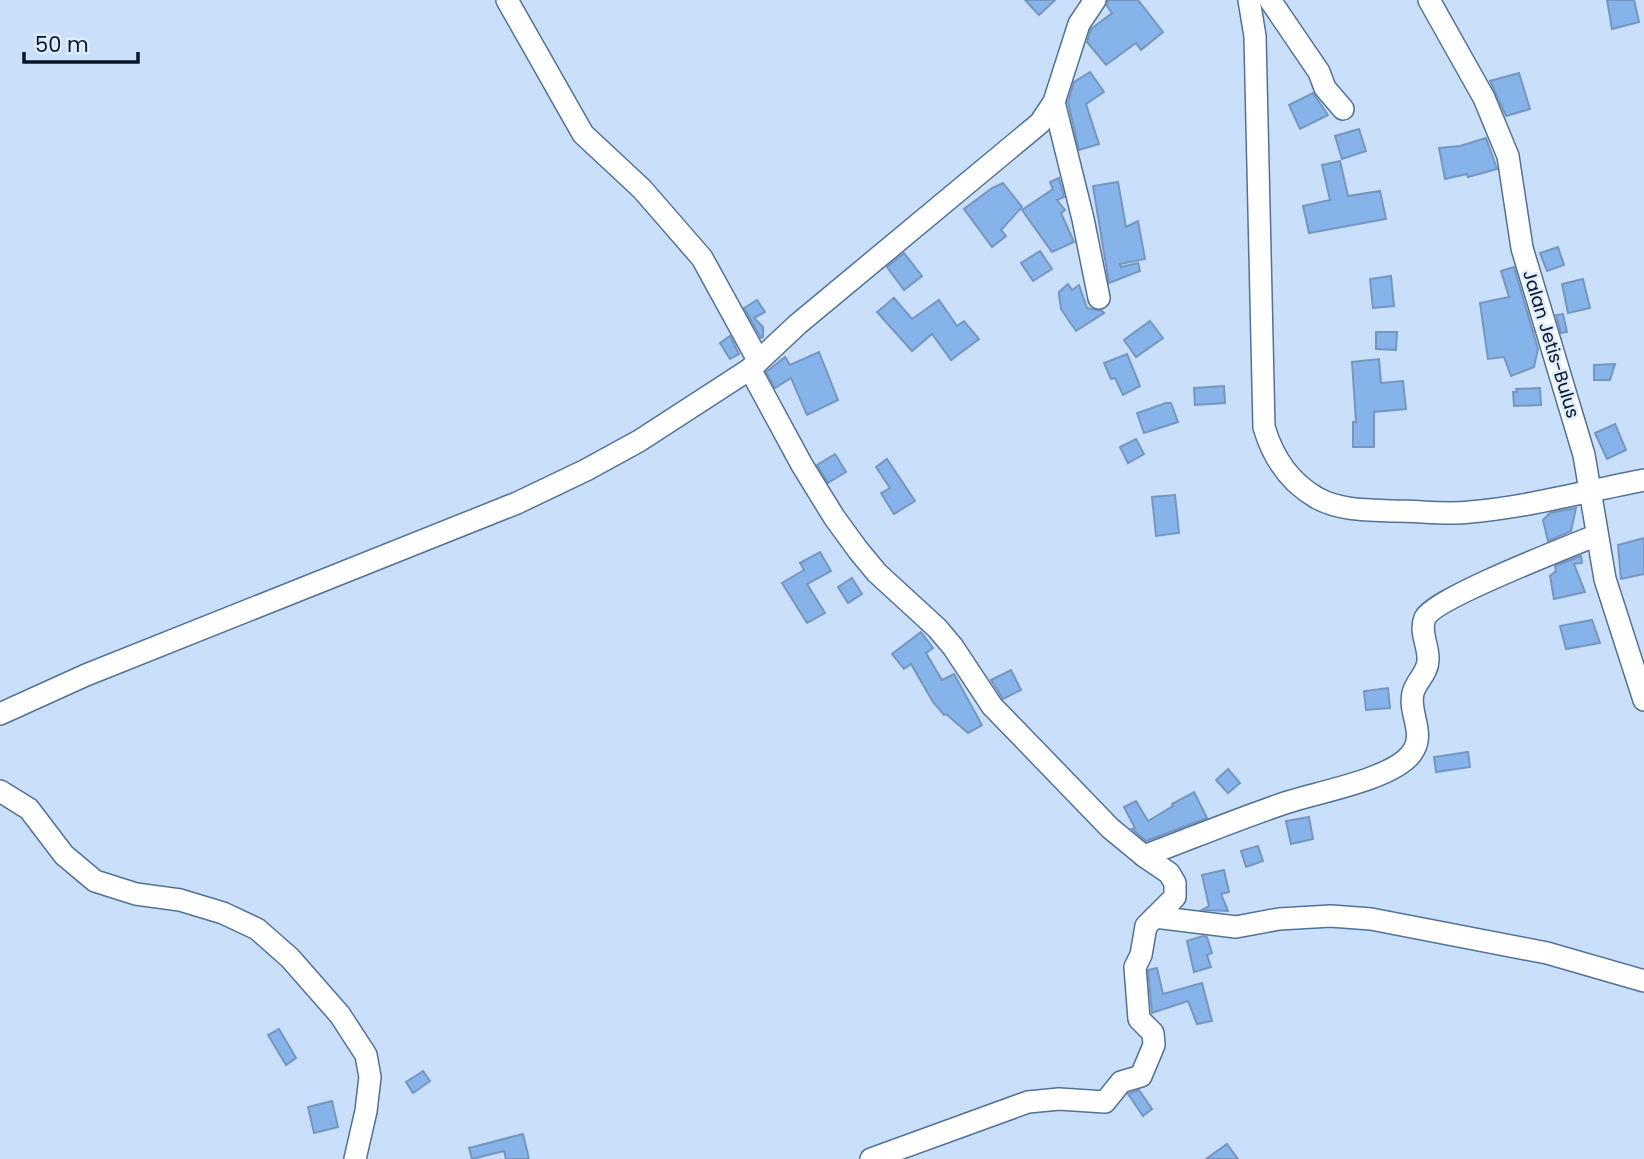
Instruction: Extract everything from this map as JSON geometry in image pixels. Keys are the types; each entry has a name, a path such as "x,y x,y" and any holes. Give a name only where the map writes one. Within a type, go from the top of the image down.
{"street":[{"path":"507,0 583,134 642,189 702,258 802,465 858,550 894,589 937,628 992,705 1110,828 1173,878 1175,897 1146,926 1141,955 1135,967 1139,1019 1153,1033 1154,1045 1141,1076 1121,1082 1105,1102 1059,1099 1028,1102 872,1159"},
{"path":"0,714 86,675 517,503 639,441 754,365 798,324 1040,123 1054,102 1079,24 1095,0"},
{"path":"1249,0 1255,36 1264,427 1277,461 1294,481 1318,498 1341,508 1362,510 1468,513 1539,503 1644,480"},
{"path":"1270,0 1319,72 1325,88 1343,109"},
{"name":"Jalan Jetis-Bulus","path":"1429,0 1483,97 1508,156 1522,248 1584,455 1605,579 1644,700"},
{"path":"1054,102 1099,298"},
{"path":"1144,856 1288,802 1345,786 1401,763 1410,756 1418,743 1412,696 1429,662 1423,632 1424,620 1429,613 1454,597 1597,535"},
{"path":"0,791 29,809 64,855 94,881 136,894 180,900 223,914 257,929 290,958 340,1015 366,1055 370,1077 366,1111 355,1159"},
{"path":"1155,917 1236,927 1279,919 1331,916 1371,919 1547,953 1644,981"}],"building":[{"path":"1025,0 1055,0 1039,15"},
{"path":"1108,0 1138,0 1163,32 1141,50 1136,43 1106,65 1087,42 1091,29 1112,13 1107,6"},
{"path":"1607,0 1634,0 1639,22 1612,29"},
{"path":"1090,72 1104,92 1086,104 1099,144 1079,150 1068,102 1074,82"},
{"path":"1519,73 1530,109 1506,116 1490,81"},
{"path":"1313,93 1328,115 1300,129 1289,105"},
{"path":"1359,129 1366,151 1342,159 1335,136"},
{"path":"1486,138 1497,169 1468,177 1467,174 1445,179 1439,148 1460,146"},
{"path":"1340,161 1348,196 1380,191 1386,219 1309,233 1303,206 1330,200 1322,165"},
{"path":"1059,178 1064,197 1057,200 1065,210 1061,213 1074,242 1052,252 1022,210 1053,189 1050,182"},
{"path":"1118,182 1126,227 1138,221 1145,259 1120,264 1121,267 1138,263 1140,271 1109,283 1093,186"},
{"path":"1003,183 1022,207 1001,230 1006,236 992,247 964,209"},
{"path":"1558,247 1564,265 1547,271 1540,253"},
{"path":"1040,251 1052,269 1033,281 1021,263"},
{"path":"904,253 922,276 904,290 887,267"},
{"path":"1514,267 1538,349 1534,367 1511,376 1504,357 1488,359 1480,303 1509,297 1501,271"},
{"path":"1391,276 1394,306 1373,308 1370,279"},
{"path":"1583,279 1590,308 1568,313 1562,284"},
{"path":"1068,284 1072,290 1079,285 1087,308 1104,313 1076,331 1061,309 1059,292"},
{"path":"894,298 912,319 939,300 957,326 964,321 979,339 951,360 932,334 912,351 877,312"},
{"path":"757,300 765,312 754,318 763,327 761,338 744,308"},
{"path":"1563,314 1567,332 1561,333 1556,315"},
{"path":"1150,321 1163,338 1136,357 1124,340"},
{"path":"1376,332 1397,332 1396,350 1376,349"},
{"path":"730,336 739,354 730,359 720,343"},
{"path":"819,352 838,400 807,415 791,378 775,388 766,372 785,357 790,365"},
{"path":"1127,354 1140,386 1123,395 1115,378 1111,379 1104,363"},
{"path":"1379,359 1381,383 1403,381 1406,409 1374,412 1374,447 1353,447 1353,422 1356,422 1352,362"},
{"path":"1615,364 1610,380 1594,380 1594,365"},
{"path":"1224,386 1225,403 1195,405 1194,388"},
{"path":"1540,388 1541,405 1514,406 1513,392 1517,392 1516,389"},
{"path":"1171,403 1178,422 1144,433 1137,413"},
{"path":"1615,424 1626,450 1607,459 1595,433"},
{"path":"1136,439 1144,454 1128,463 1120,447"},
{"path":"835,454 846,472 828,483 817,465"},
{"path":"887,459 915,501 894,514 881,493 890,488 876,467"},
{"path":"1175,495 1179,533 1156,536 1152,497"},
{"path":"1576,508 1571,531 1548,541 1543,520 1550,513"},
{"path":"1644,538 1644,574 1621,579 1618,545"},
{"path":"820,552 831,571 807,584 825,613 807,623 782,583 804,570 800,563"},
{"path":"1581,556 1582,563 1574,564 1585,592 1554,599 1550,576 1556,571 1555,566"},
{"path":"852,578 862,594 848,603 838,587"},
{"path":"1592,620 1600,643 1566,649 1560,626"},
{"path":"921,632 933,648 926,653 942,680 954,674 982,725 968,733 944,715 933,702 911,664 904,669 892,654"},
{"path":"1011,670 1021,690 1003,699 991,680"},
{"path":"1388,688 1390,708 1366,710 1364,691"},
{"path":"1468,752 1470,767 1436,772 1434,757"},
{"path":"1228,769 1240,783 1228,793 1216,780"},
{"path":"1194,792 1207,818 1146,841 1132,829 1135,828 1124,807 1136,801 1148,821"},
{"path":"1309,817 1313,839 1291,844 1286,821"},
{"path":"1258,846 1263,861 1246,867 1241,851"},
{"path":"1224,870 1229,892 1221,894 1228,911 1202,910 1209,906 1202,875"},
{"path":"1207,937 1212,953 1207,955 1211,967 1194,972 1187,941"},
{"path":"1157,968 1163,994 1202,983 1212,1021 1197,1024 1188,1001 1152,1013 1148,970"},
{"path":"279,1029 296,1058 286,1065 268,1035"},
{"path":"423,1071 430,1081 413,1093 406,1082"},
{"path":"1139,1090 1152,1109 1143,1116 1128,1094"},
{"path":"332,1101 338,1127 314,1133 308,1107"},
{"path":"523,1134 529,1159 506,1159 504,1151 472,1159 469,1148"},
{"path":"1227,1144 1238,1159 1206,1159"}]}
